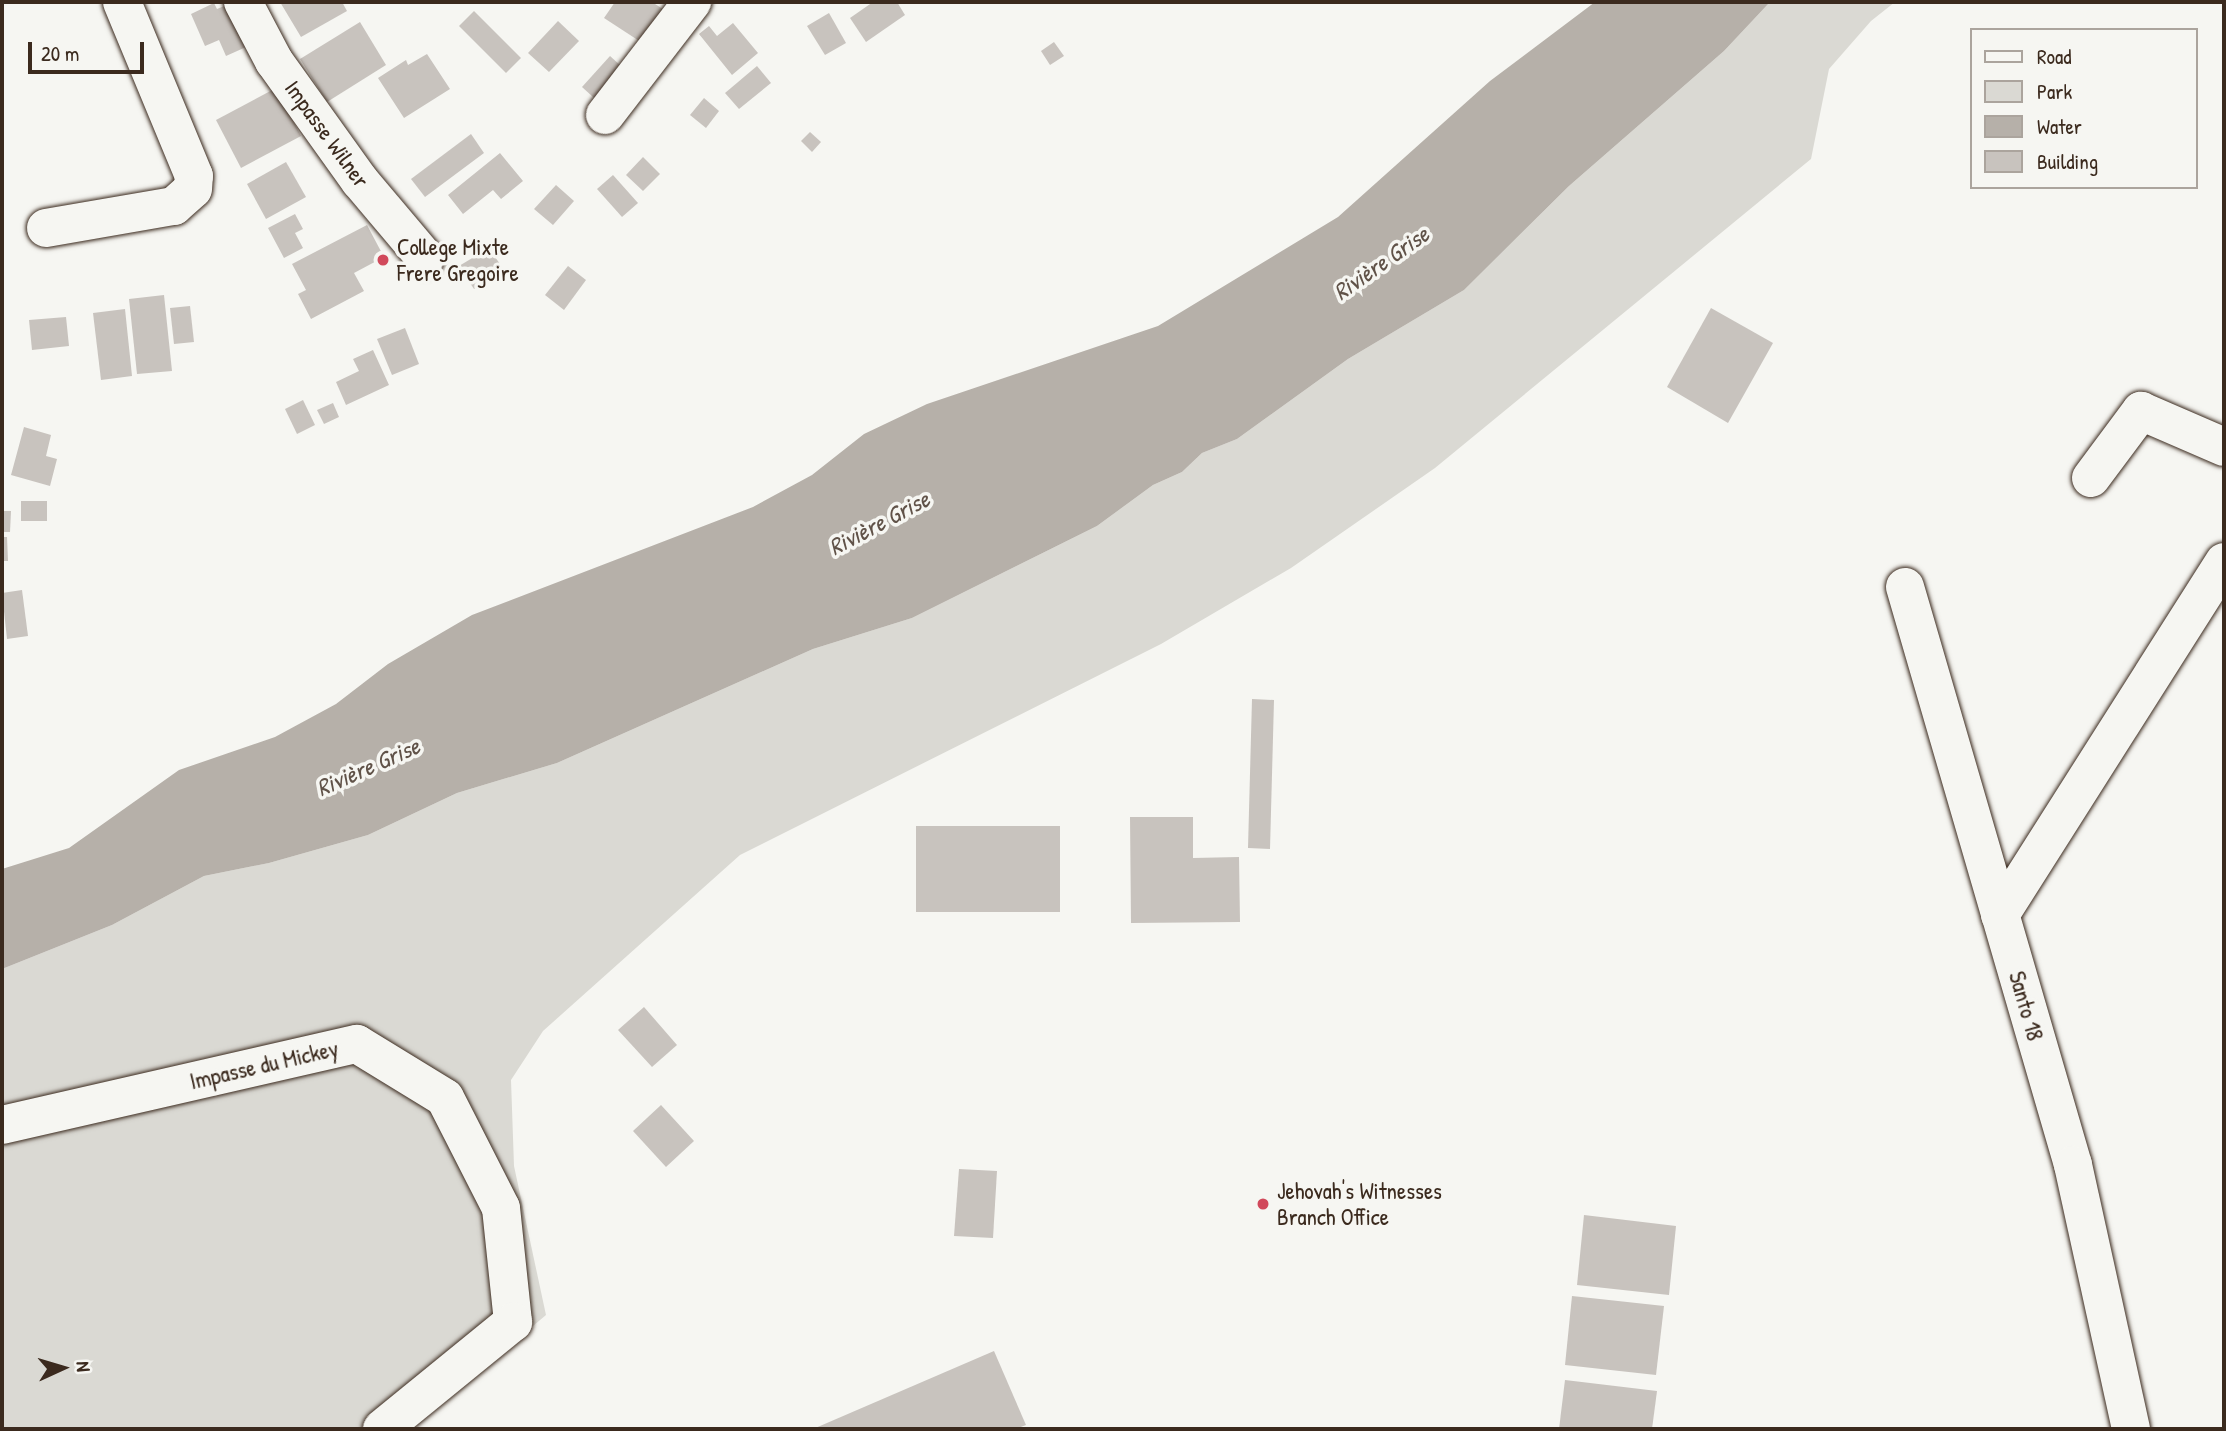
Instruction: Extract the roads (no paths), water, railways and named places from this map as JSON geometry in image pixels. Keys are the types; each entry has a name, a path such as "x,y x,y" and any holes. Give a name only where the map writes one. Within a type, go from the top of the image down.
{"street":[{"path":"46,228 174,206 193,189 194,176 122,2"},
{"name":"Impasse Wilner","path":"243,2 290,83 360,181 425,258"},
{"path":"605,115 692,2"},
{"path":"2091,478 2141,411 2224,447"},
{"path":"2000,915 2224,562"},
{"name":"Santo 18","path":"1905,587 2073,1165 2131,1429"},
{"name":"Impasse du Mickey","path":"2,1125 357,1044 445,1098 501,1208 513,1322 382,1429"}],"water":[{"name":"Rivière Grise","path":"1595,2 1770,2 1724,51 1569,186 1464,290 1348,359 1237,439 1202,453 1182,472 1153,485 1097,526 912,618 813,649 557,763 457,793 368,835 269,863 204,876 112,925 2,969 2,869 69,848 179,770 275,737 336,704 388,664 472,615 753,507 812,475 864,434 927,404 1158,326 1338,217 1490,81"}],"place":[{"name":"College Mixte Frere Gregoire","path":"383,260"},
{"name":"Jehovah's Witnesses Branch Office","path":"1263,1204"}]}
